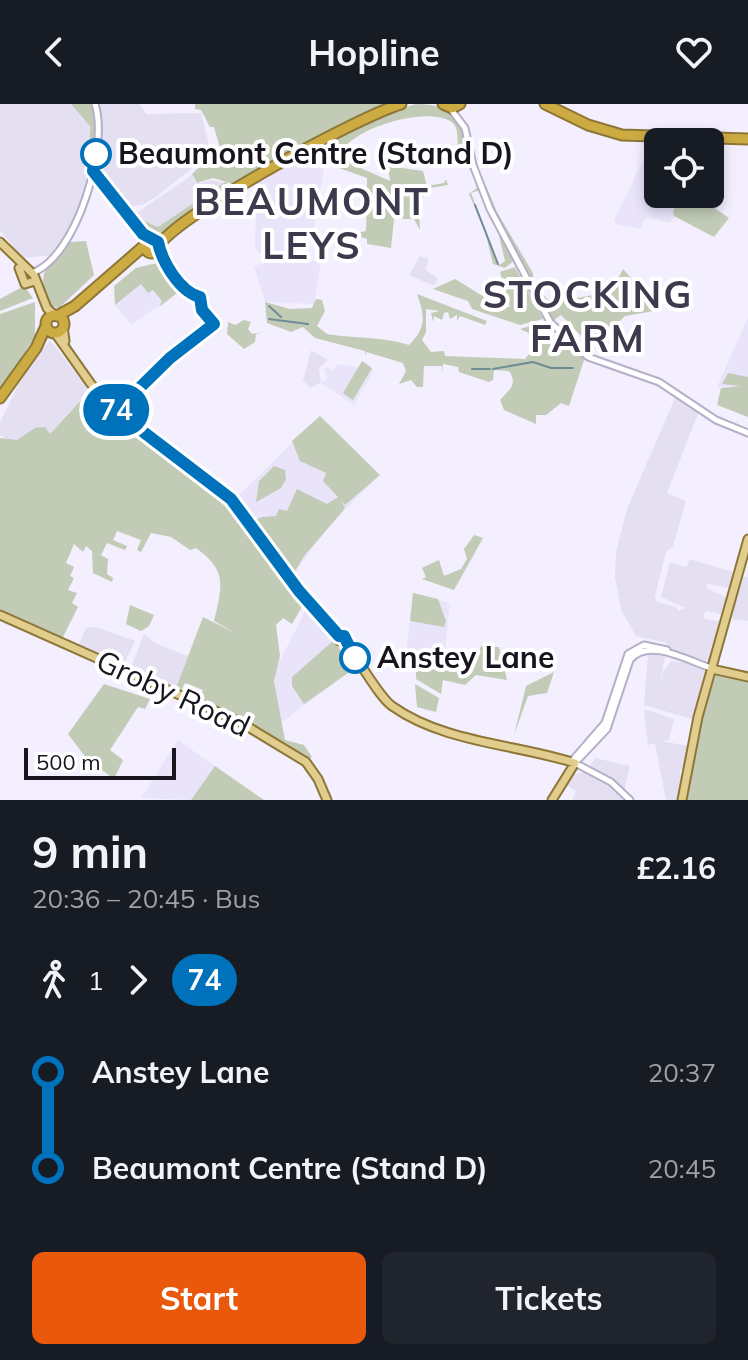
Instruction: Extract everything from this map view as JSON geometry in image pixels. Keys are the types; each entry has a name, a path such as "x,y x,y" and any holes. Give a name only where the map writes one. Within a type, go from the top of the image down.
{"highway":[{"path":"0,402 55,324 150,243 312,146 401,104"},
{"path":"546,104 622,135 748,137"}],"main road":[{"path":"0,244 32,276 39,298 91,384 128,422 231,499 299,591 342,638 377,693 415,721 573,762"},
{"path":"714,668 734,581 748,539"},
{"path":"684,800 690,760 748,546"},
{"path":"734,581 740,572"},
{"name":"Groby Road","path":"0,617 249,727 306,762 324,798"},
{"path":"714,668 748,675"},
{"path":"562,759 566,770"},
{"path":"550,800 573,762"},
{"path":"550,800 573,762"}],"street":[{"path":"32,276 62,245 91,179 99,128 95,104"},
{"path":"449,105 460,119 486,200 529,288 550,322 579,351 594,360 659,382 720,423 748,433"},
{"path":"93,171 102,179 118,205 131,215 150,243"},
{"path":"91,179 102,179"},
{"path":"630,800 611,782 573,762 607,729 631,650 650,645 714,668"}],"shaded area":[{"path":"0,104 78,104 95,131 91,165 94,166 77,216 55,255 23,258 0,230"},
{"path":"96,104 140,104 146,114 201,113 211,153 157,196 142,205 126,207 95,171 101,140"},
{"path":"312,154 323,157 325,163 309,253 286,250 259,253 255,248 257,183"},
{"path":"643,160 644,208 679,208 670,223 646,217 640,229 616,224 614,220"},
{"path":"192,175 196,184 211,180 225,183 158,227 137,218 138,212"},
{"path":"420,256 429,259 425,269 438,279 434,286 409,275"},
{"path":"283,258 321,262 315,298 317,310 312,304 265,302 254,266"},
{"path":"132,274 181,290 131,325 115,305 123,298"},
{"path":"748,317 748,377 740,386 717,387"},
{"path":"50,340 89,390 49,435 18,445 0,435 0,423 22,377"},
{"path":"311,350 328,360 319,368 321,382 311,388 303,381"},
{"path":"337,364 374,370 354,405 321,383 327,378 324,368 328,367 331,372"},
{"path":"675,398 699,411 667,493 686,501 673,546 666,552 655,596 657,602 676,607 678,611 685,608 661,597 670,562 687,567 689,559 733,572 728,588 707,584 707,588 727,598 724,615 707,611 703,614 705,619 722,622 712,659 707,661 666,648 667,643 636,636 621,610 615,577 616,552 627,509"},
{"path":"293,442 354,454 377,478 328,527 291,578 235,499"},
{"path":"748,577 748,621 732,619 740,578"},
{"path":"413,593 450,603 445,651 452,653 451,661 406,654"},
{"path":"306,609 332,631 356,667 278,725 274,672"},
{"path":"96,627 135,641 123,666 78,646 86,628"},
{"path":"144,634 155,643 188,656 176,688 130,670"},
{"path":"648,653 665,657 660,685 664,670 672,661 707,671 695,720 644,705"},
{"path":"644,709 674,719 669,740 660,741 689,746 684,769 679,771 682,778 678,800 666,800 655,743 648,745"},
{"path":"178,740 215,766 191,800 141,798"},
{"path":"595,758 630,766 624,791 590,766"},
{"path":"583,772 604,780 627,800 572,800 576,791 566,785 572,775"}],"green space":[{"path":"71,104 93,104 97,135 94,149 95,144 90,145 90,126"},
{"path":"195,104 389,104 236,185 213,178 197,183 192,174 220,148 214,127 210,127 201,110 195,109"},
{"path":"416,104 439,107 453,115 458,121 467,151 458,147 453,123 426,116 390,122 372,129 344,147 338,158 390,181 388,166 423,171 427,186 444,183 446,179 448,185 430,188 422,199 418,197 420,230 414,219 394,219 391,248 367,244 367,239 352,234 366,231 367,200 359,199 367,193 367,178 325,163 312,151 370,118"},
{"path":"484,181 497,212 533,273 534,284 529,283 481,182"},
{"path":"225,182 234,189 162,234 150,234 137,218 158,227"},
{"path":"477,188 480,190 471,193 499,265 505,261 497,227 515,260 505,268 493,264 485,231 469,194"},
{"path":"675,208 714,208 729,218 714,237 674,216"},
{"path":"86,241 94,275 59,308 51,306 43,284 46,271 70,242"},
{"path":"161,262 181,290 159,307 162,301 153,290 148,293 141,284 115,305 114,286 136,268"},
{"path":"515,267 543,319 520,325 472,309 468,301 433,289 455,279 499,306 510,307 500,272"},
{"path":"623,269 639,287 643,284 642,298 654,311 625,316 613,328 611,325 586,341 561,315 553,321 533,289 537,288 547,299 591,295 610,286"},
{"path":"24,286 33,298 0,311 0,299"},
{"path":"417,294 487,321 485,325 460,316 457,321 457,315 450,319 448,312 444,313 442,320 434,316 433,322 431,313 440,311 426,309 426,332 422,340 431,352 444,351 445,356 525,359 532,351 533,335 520,329 547,321 549,324 540,331 543,335 568,350 572,347 585,357 569,406 561,403 546,415 536,415 536,424 504,410 500,400 512,384 509,371 494,370 493,380 489,382 459,372 458,367 443,364 442,373 442,366 424,366 423,387 417,387 411,380 399,384 406,371 403,363 366,352 365,357 365,351 315,338 303,327 291,332 267,323 265,302 290,309 312,308 316,299 322,300 325,311 317,326 327,334 409,345 422,323"},
{"path":"35,302 35,336 0,392 0,314"},
{"path":"244,320 251,322 248,329 252,334 264,332 256,334 255,342 244,349 227,334 228,322 235,325"},
{"path":"362,361 372,368 353,400 343,393"},
{"path":"728,373 748,377 748,417 717,405 721,388 740,386 722,384"},
{"path":"91,389 125,425 220,493 303,605 292,624 283,618 276,625 280,656 274,681 285,740 304,745 312,757 307,760 199,699 203,690 185,683 181,691 176,688 203,617 235,633 214,621 220,580 213,564 196,548 190,550 171,537 151,533 141,552 137,550 141,540 117,531 113,540 127,546 125,550 107,543 101,555 108,559 107,574 113,578 112,582 93,573 92,551 86,546 83,552 74,544 66,563 74,567 70,576 74,578 68,590 77,593 72,603 78,607 62,639 0,612 0,438 17,440 35,428 45,427 50,434"},
{"path":"320,416 380,475 345,505 340,500 345,507 342,512 304,556 291,578 251,522 276,516 279,509 287,511 297,489 327,504 338,497 323,481 326,473 300,461 292,441"},
{"path":"274,466 285,470 286,479 281,488 256,502 259,481"},
{"path":"474,535 483,538 454,590 422,579 426,577 422,568 439,560 444,576 461,569 467,559 464,549"},
{"path":"413,593 438,599 446,621 444,627 410,621"},
{"path":"130,605 154,615 149,626 141,631 126,624"},
{"path":"333,641 355,668 304,704 292,686 292,677"},
{"path":"481,646 499,647 507,680 476,675 465,685 443,680 441,694 416,679 416,660 450,661 452,653 477,656"},
{"path":"554,672 547,693 528,696 514,735 526,686"},
{"path":"716,673 748,680 748,800 687,800 694,749"},
{"path":"104,684 150,699 145,709 138,707 110,750 123,760 114,779 87,759 68,734"},
{"path":"415,684 439,698 436,712 417,707"},
{"path":"215,766 264,800 191,800"}],"waterway":[{"path":"475,205 498,264"},
{"path":"269,306 281,317"},
{"path":"269,319 308,324"},
{"path":"493,369 533,362 551,368 573,368"},
{"path":"472,369 490,369"}],"bus line":[{"name":"74","path":"96,154 93,171 143,234 158,242 164,261 185,289 200,297 200,307 214,324 170,358 116,411 231,499 299,591 339,636 344,636 355,658"}],"place":[{"name":"Beaumont Centre (Stand D)","path":"96,154"},
{"name":"Anstey Lane","path":"355,658"}],"district":[{"name":"BEAUMONT LEYS","path":"312,224"},
{"name":"STOCKING FARM","path":"588,317"}]}
